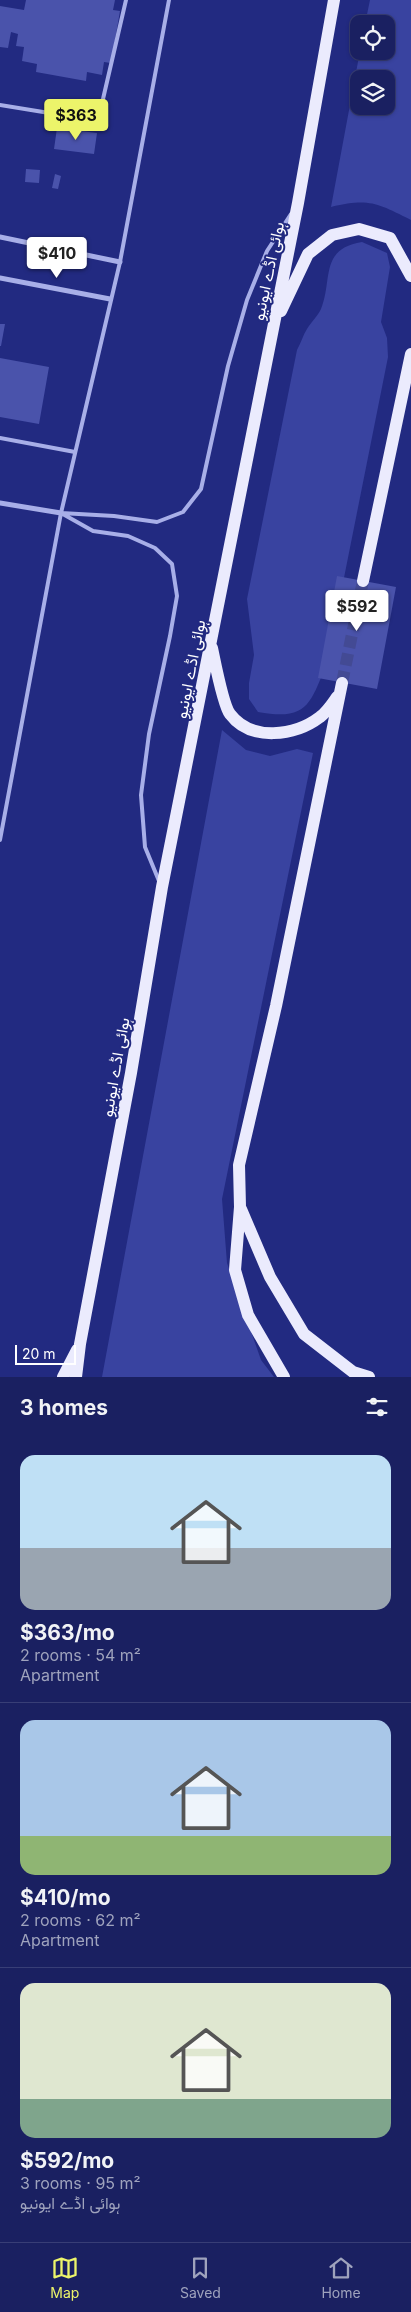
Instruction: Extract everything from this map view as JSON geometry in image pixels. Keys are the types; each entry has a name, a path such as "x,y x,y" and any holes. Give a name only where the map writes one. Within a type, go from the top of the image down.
{"main road":[{"name":"ہوائی اڈے ایونیو","path":"76,1377 80,1344 131,1073 162,887 298,203 334,0"},
{"path":"272,329 308,254 332,235 359,229 390,238 411,276"},
{"path":"363,581 411,354"},
{"path":"211,646 229,713 244,728 267,733 289,733 322,716 339,696"},
{"path":"284,1377 248,1315 235,1270 240,1206 239,1165 276,1006 342,683"},
{"path":"240,1206 270,1277 304,1334 354,1372 369,1377"},
{"name":"ہوائی اڈے ایونیو","path":"63,1377 80,1344"}],"street":[{"path":"0,237 120,262"},
{"path":"0,278 110,299"},
{"path":"0,503 60,513"}],"lane":[{"path":"0,105 80,118 94,113 103,99 126,0"},
{"path":"0,840 60,513 120,262 169,0"},
{"path":"60,513 114,516 157,522 183,512 201,488 228,366 247,300 267,251 298,203"},
{"path":"0,438 75,452"},
{"path":"60,513 93,531 128,536 155,548 172,564 177,596 149,734 141,795 144,847 162,887"}],"shaded area":[{"path":"370,0 411,0 411,220 381,206 372,204 355,203 331,207 350,105 350,115 395,115 395,70 356,70 358,60 395,60 395,15 367,15"},
{"path":"362,242 387,253 390,267 381,322 387,338 388,357 327,663 311,699 305,706 287,714 258,712 249,699 249,683 254,655 247,599 297,350 306,331 321,309 333,259 339,251"},
{"path":"222,730 246,750 270,756 297,749 313,753 222,1199 227,1263 261,1360 274,1377 102,1377"}],"building":[{"path":"26,0 115,0 113,10 120,11 111,63 104,62 102,75 87,72 86,81 36,72 37,64 22,61 24,47 16,46 18,34 11,32 8,48 0,47 0,6 24,10"},
{"path":"57,128 97,133 94,154 54,149"},
{"path":"26,169 40,170 39,183 25,182"},
{"path":"55,174 61,176 58,189 52,188"},
{"path":"0,324 5,324 1,346 0,346"},
{"path":"0,358 49,367 39,424 0,417"},
{"path":"337,576 396,587 377,689 318,678"}],"tunnel":[{"path":"342,683 363,581"}]}
